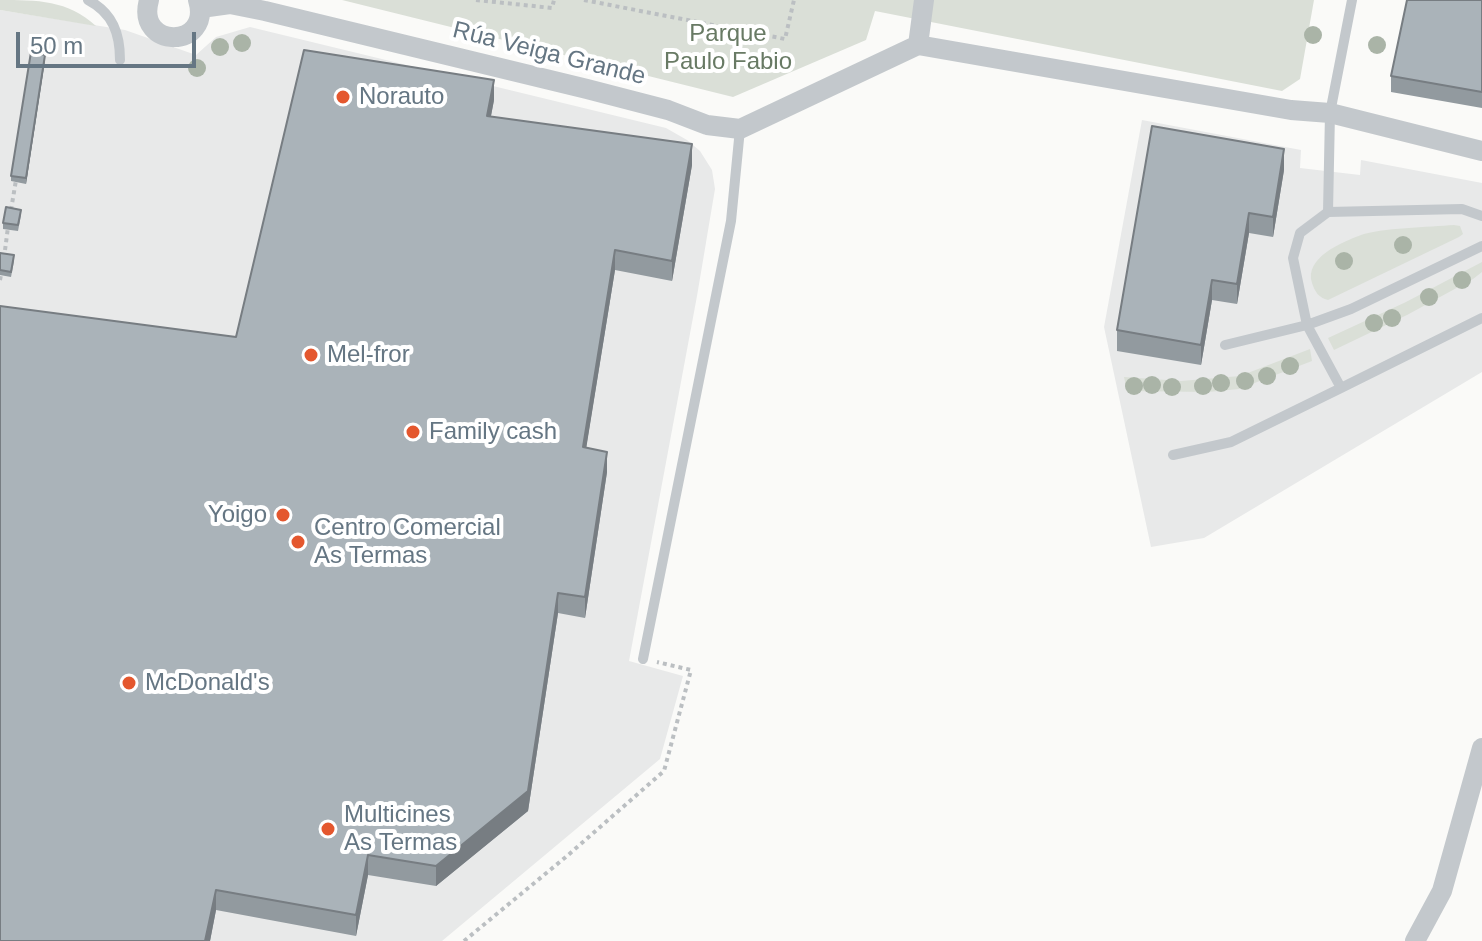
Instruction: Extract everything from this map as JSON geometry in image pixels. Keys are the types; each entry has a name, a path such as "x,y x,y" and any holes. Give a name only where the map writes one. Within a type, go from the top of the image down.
{"street":[{"name":"Rúa Veiga Grande","path":"149,0 147,13 152,27 172,38 194,29 198,23 199,4 230,4 601,92 668,110 707,125 740,129"},
{"path":"918,45 924,0"},
{"path":"740,129 918,45 1291,110 1330,113 1482,151"},
{"path":"1415,941 1442,891 1482,748"}],"lane":[{"path":"88,0 98,5 112,21 120,38 120,60"},
{"path":"1328,212 1330,113 1352,0"},
{"path":"643,659 731,221 740,129"},
{"path":"1341,388 1307,325 1293,258 1300,233 1328,212 1462,209 1482,216"},
{"path":"1225,345 1307,325 1351,309 1482,246"},
{"path":"1173,455 1231,442 1482,318"}],"path":[{"path":"476,0 552,8 554,0"},
{"path":"584,0 785,39 794,0"},
{"path":"34,58 37,43"},
{"path":"11,210 18,165"},
{"path":"0,280 9,225"},
{"path":"464,941 664,771 691,670 643,659"}],"shaded area":[{"name":"Centro Comercial As Termas","path":"0,10 125,30 196,55 216,37 250,27 666,128 700,151 712,170 715,189 697,296 629,661 683,676 660,759 442,941 0,941"},
{"path":"1142,120 1301,150 1300,168 1360,175 1361,160 1482,183 1482,372 1204,538 1151,547 1104,327"}],"green space":[{"path":"0,0 39,1 63,6 96,26 0,10"},
{"name":"Parque Paulo Fabio","path":"342,0 1314,0 1300,79 1282,91 875,11 866,40 733,97"},
{"path":"1460,226 1463,234 1459,237 1328,300 1320,296 1313,286 1311,274 1319,259 1353,238 1380,231"},
{"path":"1482,262 1482,272 1473,279 1334,350 1328,338"},
{"path":"1310,349 1312,361 1239,389 1208,392 1127,391 1124,377 1181,381 1240,376"}],"building":[{"path":"1407,0 1482,0 1482,92 1391,76"},
{"name":"Centro Comercial As Termas","path":"304,50 494,80 487,116 692,144 672,261 615,250 583,447 607,452 585,597 558,593 528,791 436,866 368,855 356,915 216,890 205,941 0,941 0,306 236,337"},
{"path":"31,52 45,55 26,178 11,176"},
{"path":"1152,126 1284,149 1273,217 1249,213 1237,284 1212,280 1201,345 1117,330"},
{"path":"6,207 21,210 18,225 3,223"},
{"path":"0,253 14,255 11,272 0,270"}],"place":[{"name":"Norauto","path":"343,97"},
{"name":"Mel-fror","path":"311,355"},
{"name":"Family cash","path":"413,432"},
{"name":"Yoigo","path":"283,515"},
{"name":"Centro Comercial As Termas","path":"298,542"},
{"name":"McDonald's","path":"129,683"},
{"name":"Multicines As Termas","path":"328,829"}]}
